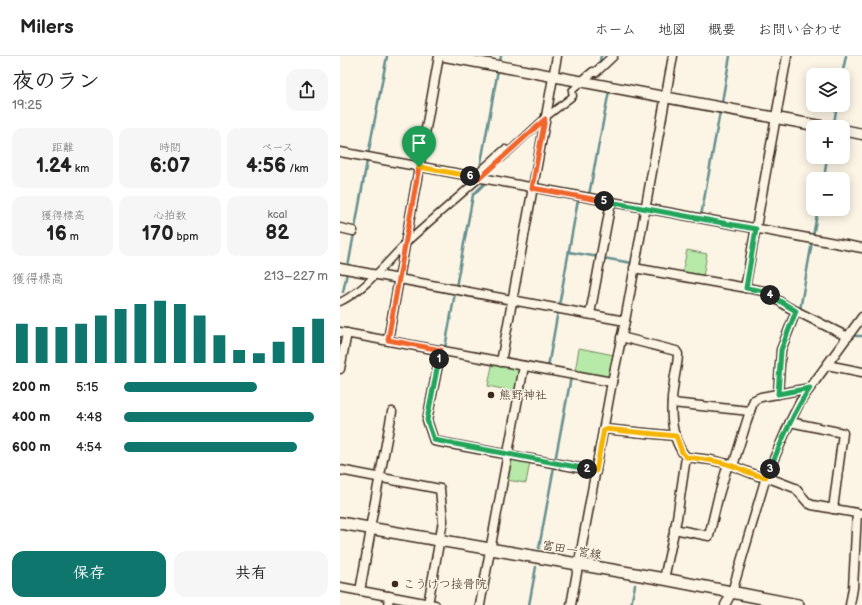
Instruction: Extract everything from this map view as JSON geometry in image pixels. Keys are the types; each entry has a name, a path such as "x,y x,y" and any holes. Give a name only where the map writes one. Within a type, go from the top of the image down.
{"main road":[{"name":"富田一宮線","path":"340,523 664,579 792,604"}],"street":[{"path":"388,340 439,56"},
{"path":"445,56 586,81 806,124"},
{"path":"501,362 511,300 557,56"},
{"path":"586,81 593,72 596,72 614,56"},
{"path":"477,177 573,96 572,91 593,74 597,75 618,56"},
{"path":"571,605 612,382 625,321 644,208 673,56"},
{"path":"746,288 788,56"},
{"path":"850,131 862,134"},
{"path":"340,302 358,290 375,275 405,244 505,150"},
{"path":"340,152 862,248"},
{"path":"590,314 611,202"},
{"path":"340,228 353,231"},
{"path":"340,268 625,321"},
{"path":"634,268 764,291 796,311 848,337"},
{"path":"778,394 781,350 796,311"},
{"path":"725,605 732,592 766,477 790,422 800,402 862,317"},
{"path":"340,369 343,332 612,382"},
{"path":"621,337 676,350 678,358 672,403 672,424 682,452 686,457 711,460 730,465 795,488 808,503 859,514 853,588 850,605"},
{"path":"441,350 427,420 434,440 596,471"},
{"path":"827,365 862,372"},
{"path":"480,605 524,366"},
{"path":"674,529 709,536 718,498 754,400 760,397 810,388"},
{"path":"672,403 750,411"},
{"path":"360,591 370,528 392,412"},
{"path":"790,422 843,433 833,509"},
{"path":"604,429 676,436"},
{"path":"664,579 686,457"},
{"path":"340,470 440,489 443,521 432,604 389,601 360,591 340,587"}],"green space":[{"path":"687,250 707,254 703,277 682,274"},
{"path":"579,348 614,355 610,378 575,372"},
{"path":"493,361 522,367 517,392 488,386"},
{"path":"512,458 530,462 526,483 506,480 509,460"}],"waterway":[{"path":"368,155 387,56"},
{"path":"500,62 501,56"},
{"path":"599,64 601,56"},
{"path":"722,102 730,56"},
{"path":"843,68 846,56"},
{"path":"480,168 498,70"},
{"path":"589,195 609,91"},
{"path":"701,216 720,112"},
{"path":"834,120 836,112"},
{"path":"348,267 367,161"},
{"path":"825,172 826,164"},
{"path":"456,287 473,195 485,183"},
{"path":"559,306 578,200"},
{"path":"813,236 817,216"},
{"path":"800,310 812,242"},
{"path":"569,252 599,257"},
{"path":"603,258 632,263"},
{"path":"343,292 347,273"},
{"path":"445,348 455,293"},
{"path":"550,368 548,367 558,311"},
{"path":"855,336 862,336"},
{"path":"839,343 840,339"},
{"path":"555,461 571,377"},
{"path":"539,548 554,467"},
{"path":"529,605 536,567"},
{"path":"631,605 635,585"}],"place":[{"name":"熊野神社","path":"491,395"},
{"name":"こうけつ接骨院","path":"395,584"}],"route":[{"path":"545,119 532,188 756,229 746,288 764,291 796,311 781,350 778,394 810,388 800,402 790,422 766,477 758,476 733,466 711,460 686,457 682,452 676,436 604,429 596,471 434,440 427,420 441,350 388,340 419,167 480,178 545,119"}]}
